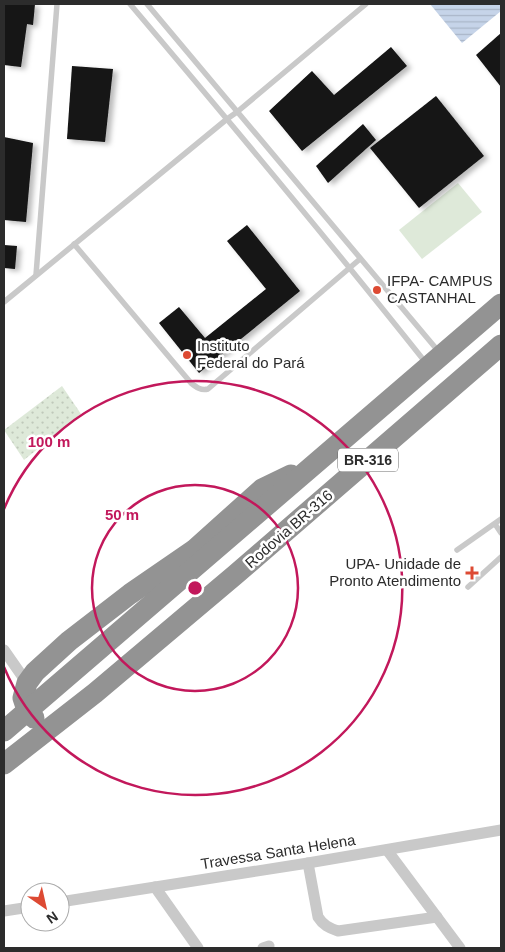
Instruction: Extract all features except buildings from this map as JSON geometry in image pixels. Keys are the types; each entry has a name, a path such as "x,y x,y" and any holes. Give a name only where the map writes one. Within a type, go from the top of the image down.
{"highway":[{"name":"BR-316","path":"4,731 501,304"},
{"name":"Rodovia BR-316","path":"53,726 235,575 500,347"},
{"path":"53,726 34,718 27,710 23,698 27,683 35,672 69,641 130,594 194,550 262,490 318,462"},
{"name":"BR-316","path":"4,764 53,726"}],"street":[{"path":"4,650 27,683"},
{"name":"Travessa Santa Helena","path":"70,900 388,850 501,830"},
{"path":"388,850 460,948"},
{"path":"308,863 318,917 329,928 338,931 437,917"},
{"path":"156,886 198,948"},
{"path":"4,911 20,909"}],"lane":[{"path":"36,275 57,4"},
{"path":"130,4 350,268 435,362"},
{"path":"147,4 360,259 435,362"},
{"path":"4,302 366,4"},
{"path":"74,244 191,383 203,390 208,389 360,259"},
{"path":"457,550 501,519"},
{"path":"495,524 501,533"},
{"path":"468,586 501,557"}],"green space":[{"path":"458,183 482,212 422,259 399,230"},
{"path":"62,386 81,414 24,460 4,430"}],"water":[{"path":"430,4 501,4 501,11 462,43"}],"place":[{"name":"IFPA- CAMPUS CASTANHAL","path":"377,290"},
{"name":"Instituto Federal do Pará","path":"187,355"},
{"name":"UPA- Unidade de Pronto Atendimento","path":"472,573"}]}
